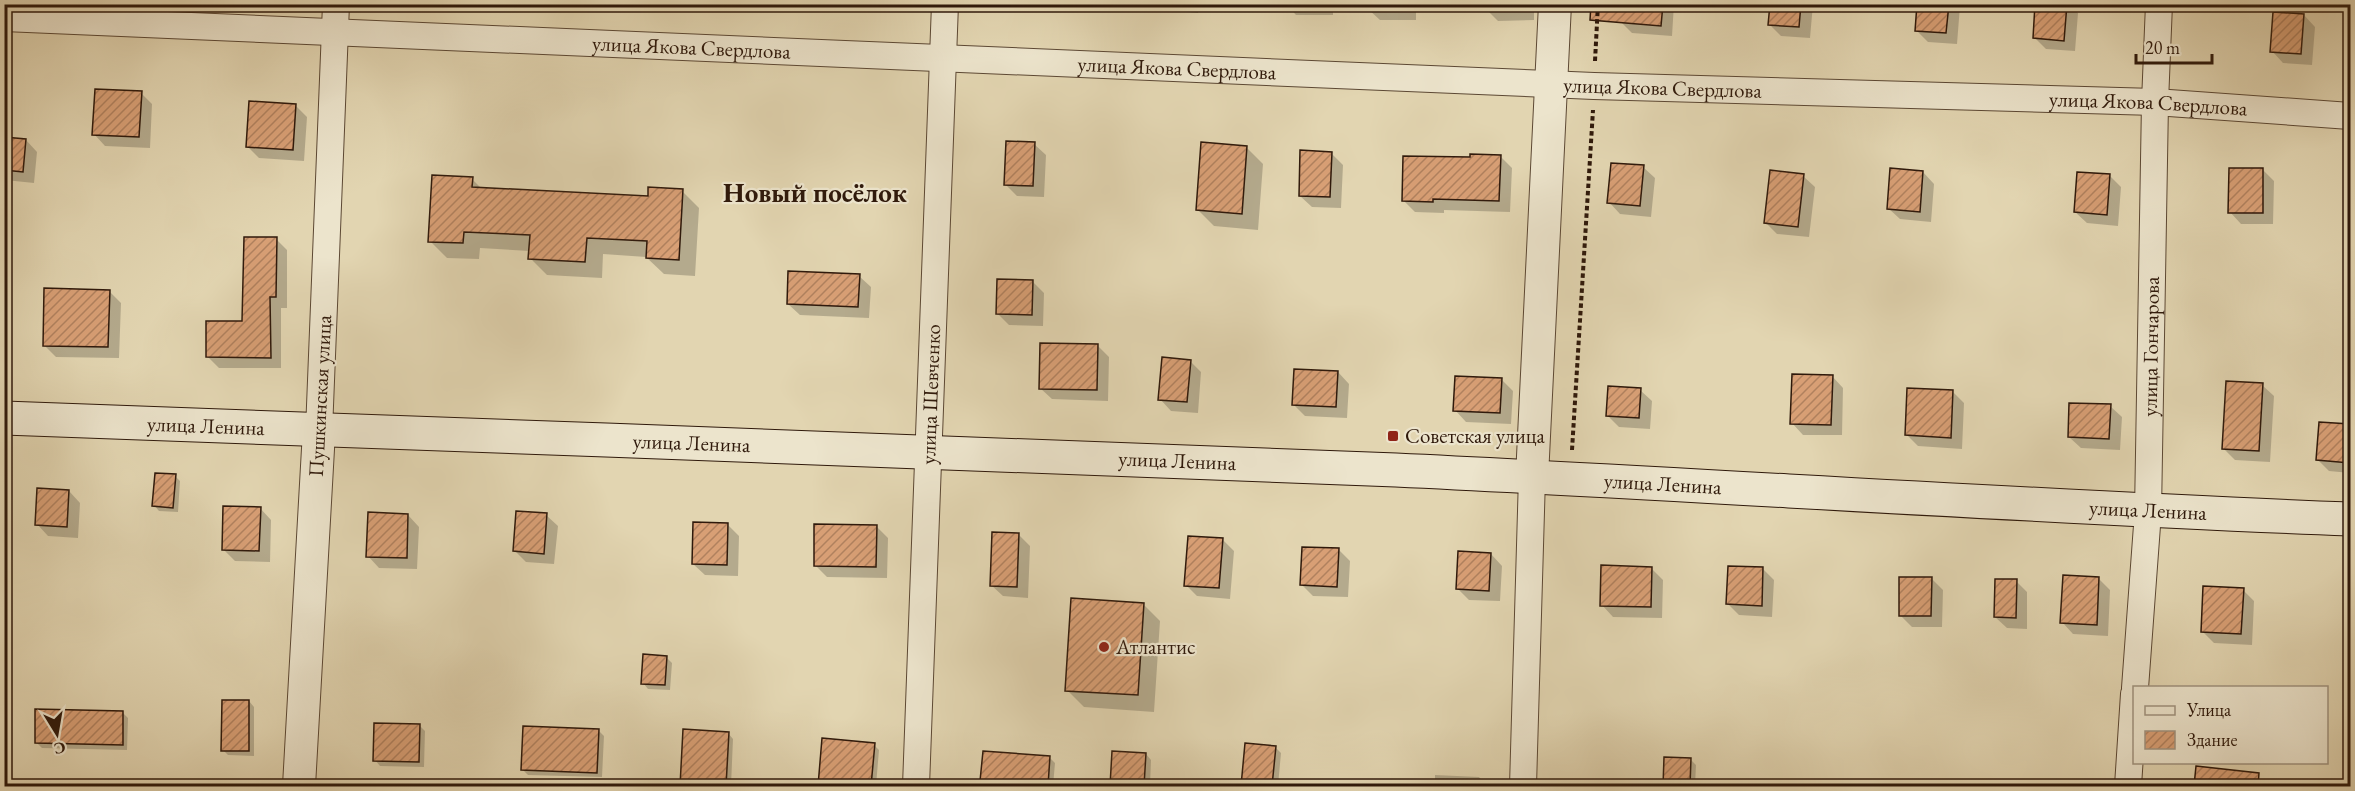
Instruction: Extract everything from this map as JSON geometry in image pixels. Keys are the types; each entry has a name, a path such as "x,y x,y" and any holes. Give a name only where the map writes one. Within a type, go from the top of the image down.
{"main road":[{"name":"улица Ленина","path":"4,418 319,431 927,450 1532,477 2148,512 2350,519"}],"street":[{"name":"Пушкинская улица","path":"299,786 319,431 336,4"},
{"name":"улица Шевченко","path":"916,786 945,4"},
{"path":"1523,786 1532,477 1555,4"},
{"name":"улица Гончарова","path":"2135,686 2148,512 2158,4"},
{"name":"улица Якова Свердлова","path":"4,18 1594,86 2155,102 2350,116"},
{"path":"2128,786 2133,709"}],"path":[{"path":"1570,479 1598,4"}],"building":[{"path":"1591,4 1663,4 1661,26 1590,20"},
{"path":"1770,4 1801,4 1799,27 1768,25"},
{"path":"1917,4 1949,4 1946,33 1915,31"},
{"path":"2035,4 2067,4 2064,41 2033,38"},
{"path":"2273,12 2304,14 2301,54 2270,52"},
{"path":"95,89 142,91 139,137 92,135"},
{"path":"249,101 296,104 293,150 246,147"},
{"path":"4,137 26,139 23,172 4,170"},
{"path":"1006,141 1035,142 1033,186 1004,185"},
{"path":"1201,142 1247,146 1242,214 1196,210"},
{"path":"1300,150 1332,152 1330,197 1299,196"},
{"path":"1470,154 1501,155 1499,201 1433,199 1433,202 1402,201 1403,156 1470,157"},
{"path":"1611,163 1644,165 1640,206 1607,203"},
{"path":"1890,168 1923,171 1920,212 1887,209"},
{"path":"2229,168 2263,168 2263,213 2228,213"},
{"path":"1770,170 1804,174 1798,227 1764,223"},
{"path":"2077,172 2110,174 2107,215 2074,212"},
{"path":"432,175 473,177 472,187 648,196 648,187 683,189 679,260 646,258 647,241 587,238 585,262 528,259 530,235 464,232 463,243 428,242"},
{"path":"244,237 277,237 276,297 270,297 271,358 206,357 206,321 242,321"},
{"path":"788,271 860,274 858,307 787,304"},
{"path":"997,279 1033,280 1032,315 996,314"},
{"path":"44,288 110,290 108,347 43,346"},
{"path":"1040,343 1098,344 1097,390 1039,389"},
{"path":"1162,357 1191,360 1187,402 1158,400"},
{"path":"1294,369 1338,371 1336,407 1292,405"},
{"path":"1792,374 1833,375 1831,425 1790,424"},
{"path":"1455,376 1502,378 1500,413 1453,411"},
{"path":"2226,381 2263,383 2259,451 2222,449"},
{"path":"1608,386 1641,388 1639,418 1606,416"},
{"path":"1907,388 1953,390 1951,438 1905,435"},
{"path":"2069,403 2111,404 2109,439 2068,437"},
{"path":"2319,422 2350,424 2350,463 2316,460"},
{"path":"155,473 176,474 173,508 152,506"},
{"path":"37,488 69,490 67,527 35,525"},
{"path":"223,506 261,507 259,551 222,550"},
{"path":"516,511 547,513 544,554 513,551"},
{"path":"368,512 408,514 407,558 366,557"},
{"path":"693,522 728,523 727,565 692,564"},
{"path":"814,524 877,525 876,567 814,566"},
{"path":"992,532 1019,533 1017,587 990,586"},
{"path":"1188,536 1223,538 1219,588 1184,586"},
{"path":"1302,547 1339,548 1337,587 1300,585"},
{"path":"1458,551 1491,553 1489,591 1456,589"},
{"path":"1601,565 1652,567 1651,607 1600,606"},
{"path":"1728,566 1763,567 1762,606 1726,604"},
{"path":"2063,575 2099,577 2097,625 2060,623"},
{"path":"1899,577 1932,577 1931,616 1899,616"},
{"path":"1995,579 2017,579 2016,618 1994,617"},
{"path":"2203,586 2244,588 2241,634 2201,632"},
{"name":"Атлантис","path":"1071,598 1144,603 1138,695 1065,691"},
{"path":"643,654 667,656 665,685 641,684"},
{"path":"222,700 249,700 249,751 221,751"},
{"path":"35,709 123,711 123,745 35,743"},
{"path":"374,723 420,724 419,762 373,761"},
{"path":"523,726 599,729 597,773 521,770"},
{"path":"683,729 729,732 726,786 680,786"},
{"path":"822,738 875,743 871,786 818,786"},
{"path":"1245,743 1276,746 1272,786 1241,786"},
{"path":"983,751 1050,756 1048,786 1004,786 1004,783 980,781"},
{"path":"1112,751 1146,753 1144,786 1110,786"},
{"path":"1664,757 1691,758 1690,786 1663,786"},
{"path":"2196,766 2259,773 2258,786 2194,786"}],"place":[{"name":"Советская улица","path":"1393,436"},
{"name":"Атлантис","path":"1104,647"}],"district":[{"name":"Новый посёлок","path":"815,193"}]}
